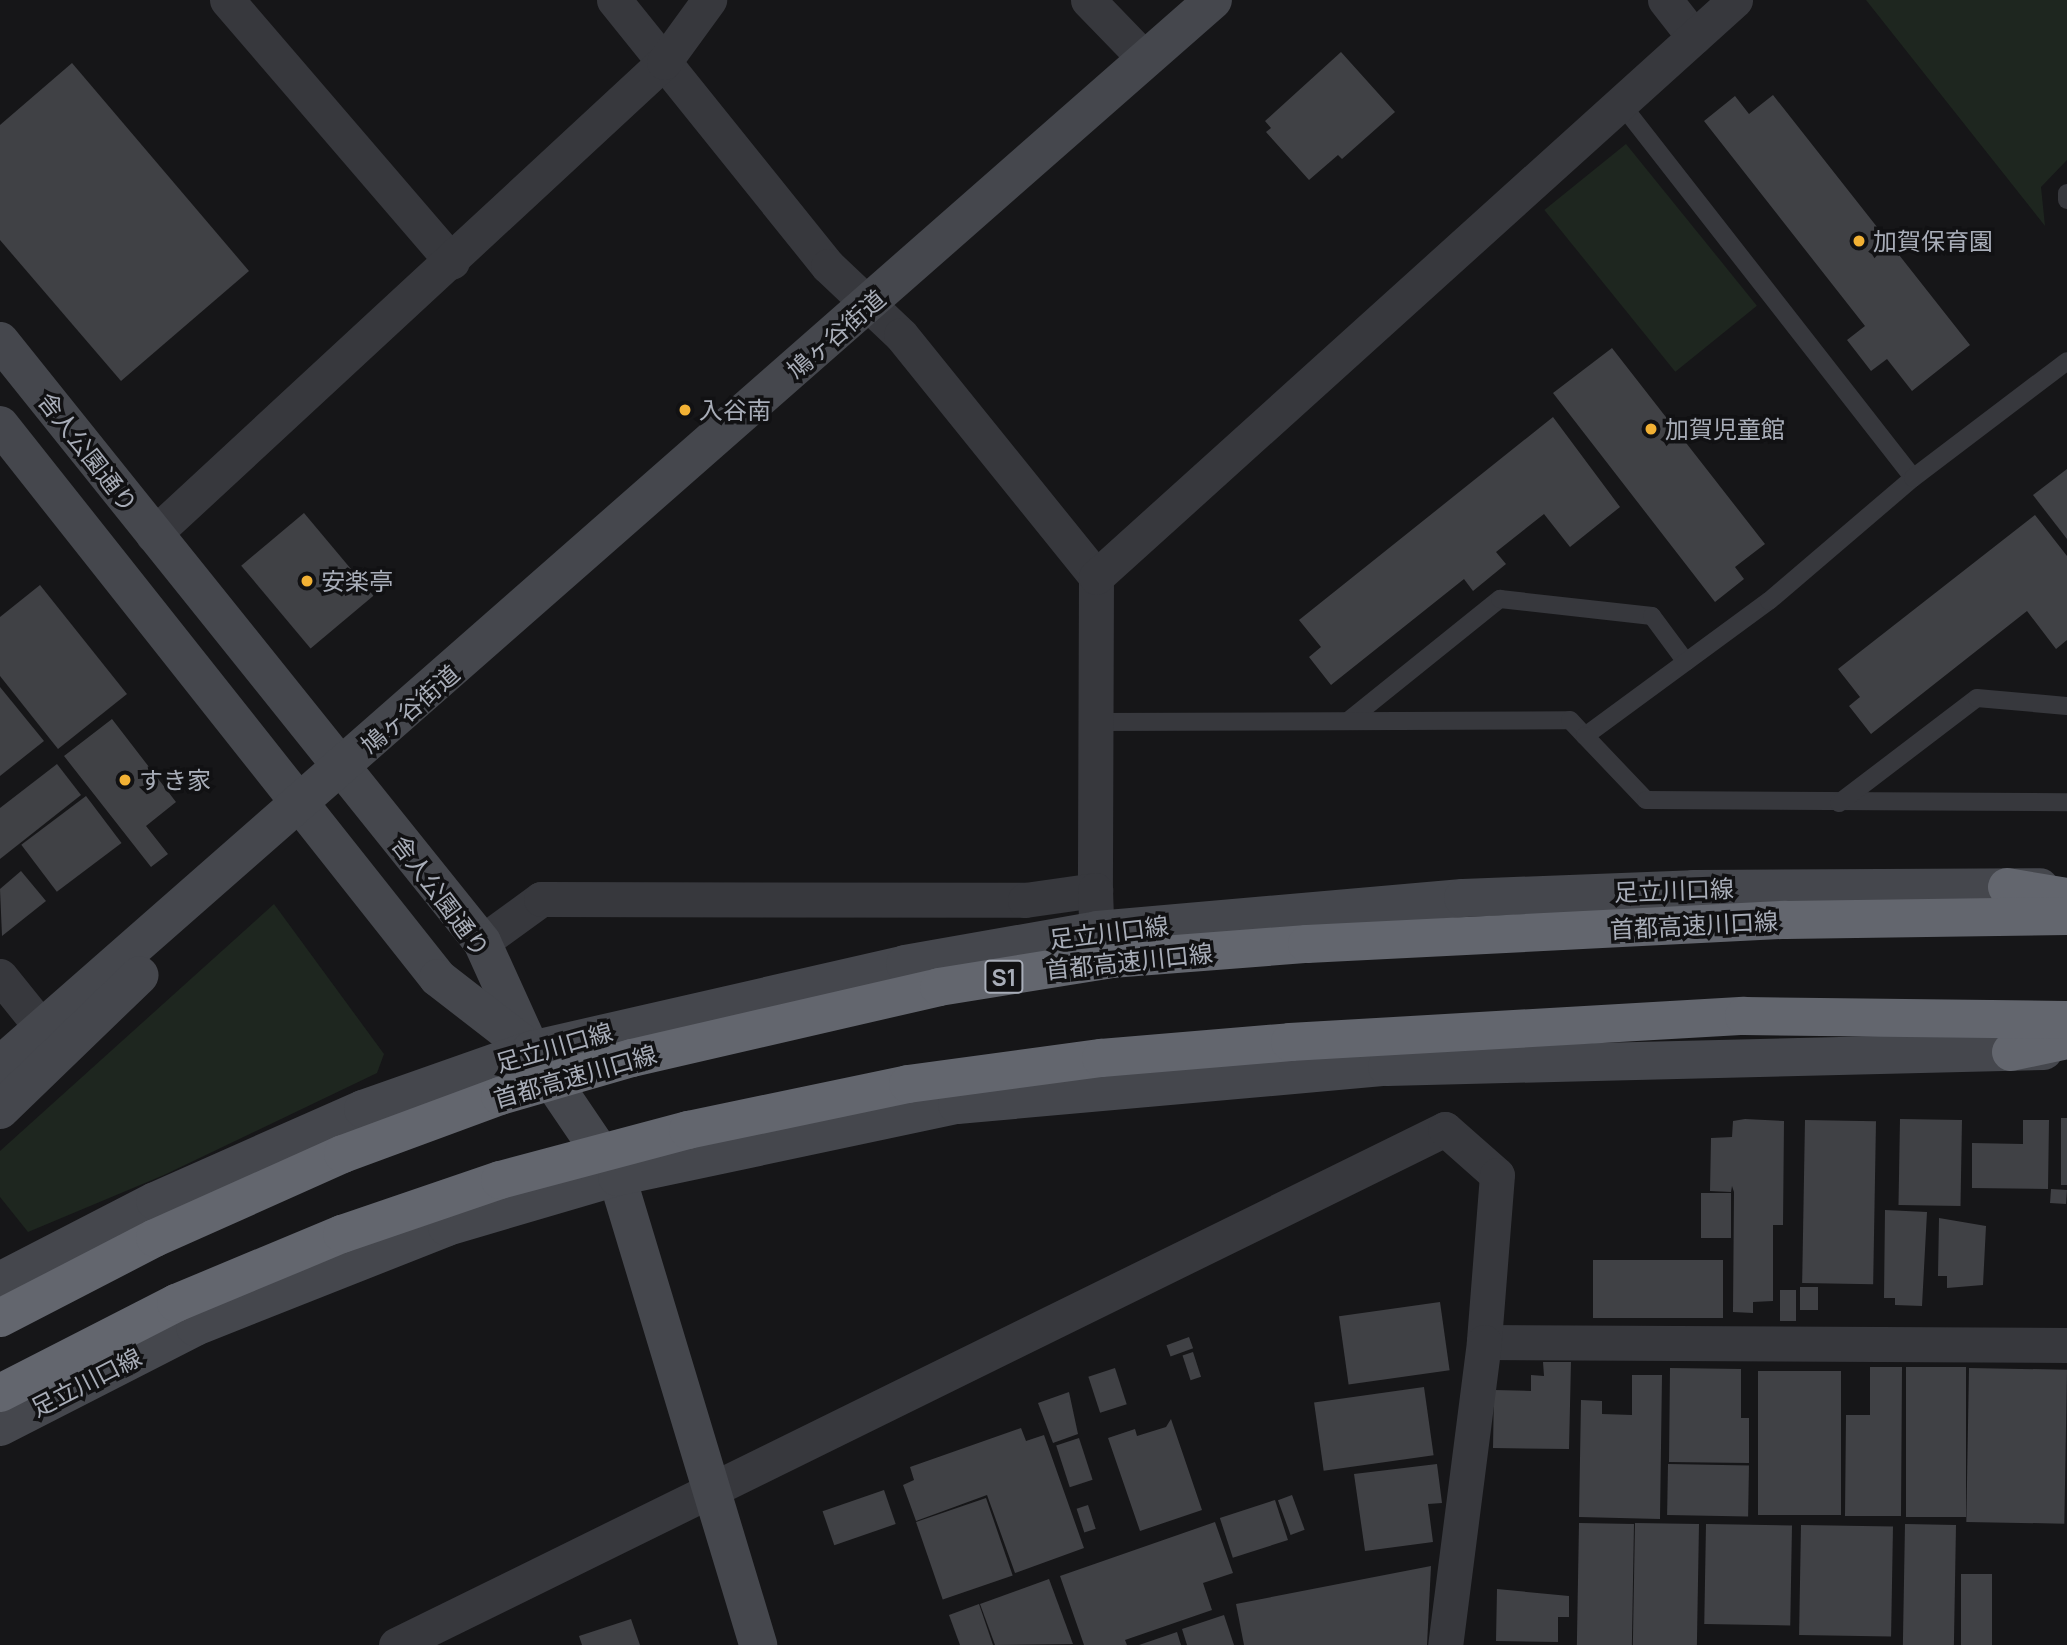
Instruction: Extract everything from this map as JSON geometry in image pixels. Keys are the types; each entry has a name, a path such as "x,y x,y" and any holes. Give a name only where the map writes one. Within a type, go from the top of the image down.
{"highway":[{"path":"2007,887 2067,897"},
{"name":"首都高速川口線","path":"0,1318 180,1226 343,1154 500,1096 632,1058 939,988 1111,960 1307,944 1785,920 2067,916"},
{"path":"0,1393 176,1303 355,1229 500,1180 688,1130 908,1084 1101,1058 1290,1042 1744,1016 2067,1020"},
{"path":"2011,1052 2067,1040"}],"main road":[{"name":"鳩ヶ谷街道","path":"0,1065 300,806 1213,0"},
{"name":"舎人公園通り","path":"0,341 482,942 531,1050"},
{"name":"舎人公園通り","path":"0,425 438,978 531,1050"},
{"name":"鳩ヶ谷街道","path":"0,1110 151,964 300,806"},
{"name":"足立川口線","path":"0,1280 155,1201 363,1109 531,1050 905,964 1097,930 1463,898 1693,888 2067,887"},
{"path":"531,1050 617,1177 758,1645"},
{"name":"足立川口線","path":"0,1427 94,1376 304,1280 447,1227 617,1177 957,1105 1125,1087 1387,1067 2067,1051"}],"street":[{"path":"227,0 452,262"},
{"path":"614,0 828,266 871,303 1096,577 1097,930"},
{"path":"153,535 452,262 664,62 709,0"},
{"path":"1088,0 1146,60"},
{"path":"1665,0 1694,37"},
{"path":"1096,577 1622,105 1735,0"},
{"path":"482,942 541,899 1025,900 1095,890"},
{"path":"0,976 42,1028"},
{"path":"396,1645 710,1488 1445,1129 1497,1175 1484,1342 1445,1645"},
{"path":"1484,1342 2067,1345"}],"lane":[{"path":"1622,105 1913,478"},
{"path":"2067,193 2067,200"},
{"path":"1585,736 1769,601 1913,478 2067,361"},
{"path":"1348,721 1500,598 1652,616 1686,662"},
{"path":"1839,803 1977,698 2067,706"},
{"path":"1095,722 1570,720 1646,800 2067,802"}],"shaded area":[{"path":"1866,0 2067,0 2067,160 2041,187 2045,226"},
{"path":"1626,144 1757,306 1675,372 1544,210"},
{"path":"274,904 384,1054 377,1073 164,1175 28,1232 0,1197 0,1151"}],"building":[{"path":"1341,52 1395,112 1342,159 1338,155 1309,180 1266,132 1271,128 1265,121"},
{"path":"72,63 249,271 121,381 0,240 0,125"},
{"path":"1773,95 1970,345 1912,391 1887,359 1871,371 1847,340 1865,326 1704,121 1735,96 1749,114"},
{"path":"1612,348 1765,544 1735,567 1744,579 1715,602 1553,393"},
{"path":"1553,417 1620,507 1570,547 1544,514 1496,552 1506,564 1473,591 1464,579 1331,685 1309,657 1321,647 1299,620"},
{"path":"2067,469 2067,539 2033,495"},
{"name":"安楽亭","path":"304,513 373,596 311,648 241,566"},
{"path":"2035,515 2067,556 2067,640 2056,649 2027,611 1871,734 1849,706 1860,697 1838,669"},
{"path":"40,585 127,694 58,749 0,676 0,617"},
{"path":"0,687 44,741 0,776"},
{"path":"112,719 176,802 146,826 168,854 151,867 64,756"},
{"path":"57,764 81,795 0,859 0,808"},
{"path":"86,796 122,843 57,892 21,845"},
{"path":"21,871 46,901 2,936 0,889"},
{"path":"2061,1118 2067,1118 2067,1185 2061,1185"},
{"path":"1900,1119 1962,1120 1960,1206 1898,1205"},
{"path":"1805,1120 1876,1121 1873,1284 1802,1283"},
{"path":"2023,1120 2049,1120 2048,1189 1972,1188 1972,1143 2023,1144"},
{"path":"1733,1121 1784,1121 1783,1225 1773,1225 1773,1301 1753,1302 1753,1313 1733,1312 1732,1186 1731,1192 1710,1191 1711,1138 1732,1137"},
{"path":"2051,1189 2067,1190 2066,1204 2050,1203"},
{"path":"1701,1193 1731,1193 1731,1238 1701,1238"},
{"path":"1885,1210 1927,1212 1922,1306 1895,1305 1895,1298 1884,1298"},
{"path":"1939,1218 1986,1226 1983,1285 1947,1288 1947,1276 1938,1276"},
{"path":"1593,1260 1723,1260 1723,1318 1593,1318"},
{"path":"1800,1287 1818,1287 1818,1310 1800,1310"},
{"path":"1780,1290 1796,1290 1796,1321 1780,1321"},
{"path":"1440,1302 1450,1370 1349,1385 1339,1316"},
{"path":"1189,1337 1193,1348 1171,1356 1166,1345"},
{"path":"1193,1352 1201,1377 1191,1380 1183,1355"},
{"path":"1543,1362 1571,1362 1569,1449 1493,1448 1494,1390 1531,1391 1531,1375 1544,1376"},
{"path":"1870,1367 1902,1367 1901,1516 1845,1516 1846,1415 1870,1415"},
{"path":"1906,1367 1966,1367 1966,1517 1906,1517"},
{"path":"1115,1368 1127,1404 1100,1413 1088,1377"},
{"path":"1670,1368 1741,1369 1741,1418 1749,1418 1749,1463 1669,1462"},
{"path":"1969,1368 2067,1370 2064,1524 1966,1522"},
{"path":"1758,1371 1841,1371 1841,1515 1758,1515"},
{"path":"1632,1375 1662,1375 1660,1519 1579,1517 1581,1400 1602,1401 1602,1414 1632,1415"},
{"path":"1424,1387 1434,1455 1324,1471 1314,1402"},
{"path":"1069,1392 1078,1434 1053,1443 1038,1403"},
{"path":"1171,1419 1202,1510 1140,1531 1108,1438 1135,1429 1137,1436 1166,1427"},
{"path":"1021,1428 1026,1441 1044,1435 1084,1548 1015,1573 987,1495 916,1521 903,1485 914,1480 910,1467"},
{"path":"1079,1438 1093,1480 1070,1487 1056,1445"},
{"path":"1437,1464 1442,1503 1428,1504 1433,1542 1365,1551 1354,1474"},
{"path":"1668,1464 1749,1465 1748,1516 1667,1515"},
{"path":"884,1490 896,1524 834,1545 823,1511"},
{"path":"1292,1495 1305,1530 1291,1535 1278,1500"},
{"path":"986,1498 1013,1576 943,1600 916,1522"},
{"path":"1275,1500 1288,1540 1233,1558 1220,1518"},
{"path":"1088,1505 1096,1529 1084,1532 1077,1509"},
{"path":"1215,1522 1233,1573 1203,1583 1212,1610 1125,1640 1127,1645 1084,1645 1060,1576"},
{"path":"1579,1523 1634,1524 1632,1645 1577,1645"},
{"path":"1635,1523 1699,1524 1697,1645 1633,1645"},
{"path":"1706,1524 1792,1526 1790,1625 1704,1624"},
{"path":"1905,1524 1956,1525 1954,1645 1903,1645"},
{"path":"1801,1525 1893,1527 1891,1637 1799,1635"},
{"path":"1431,1566 1427,1645 1244,1645 1236,1604"},
{"path":"1961,1574 1992,1574 1992,1645 1961,1645"},
{"path":"1049,1579 1073,1644 995,1645 980,1604"},
{"path":"1497,1589 1569,1596 1569,1617 1558,1617 1558,1642 1496,1641"},
{"path":"979,1604 993,1645 960,1645 949,1615"},
{"path":"1224,1615 1234,1645 1187,1645 1182,1629"},
{"path":"631,1619 640,1645 582,1645 579,1636"},
{"path":"1177,1632 1181,1645 1139,1645"}],"place":[{"name":"加賀保育園","path":"1859,241"},
{"name":"入谷南","path":"685,410"},
{"name":"加賀児童館","path":"1651,429"},
{"name":"安楽亭","path":"307,581"},
{"name":"すき家","path":"125,780"}]}
